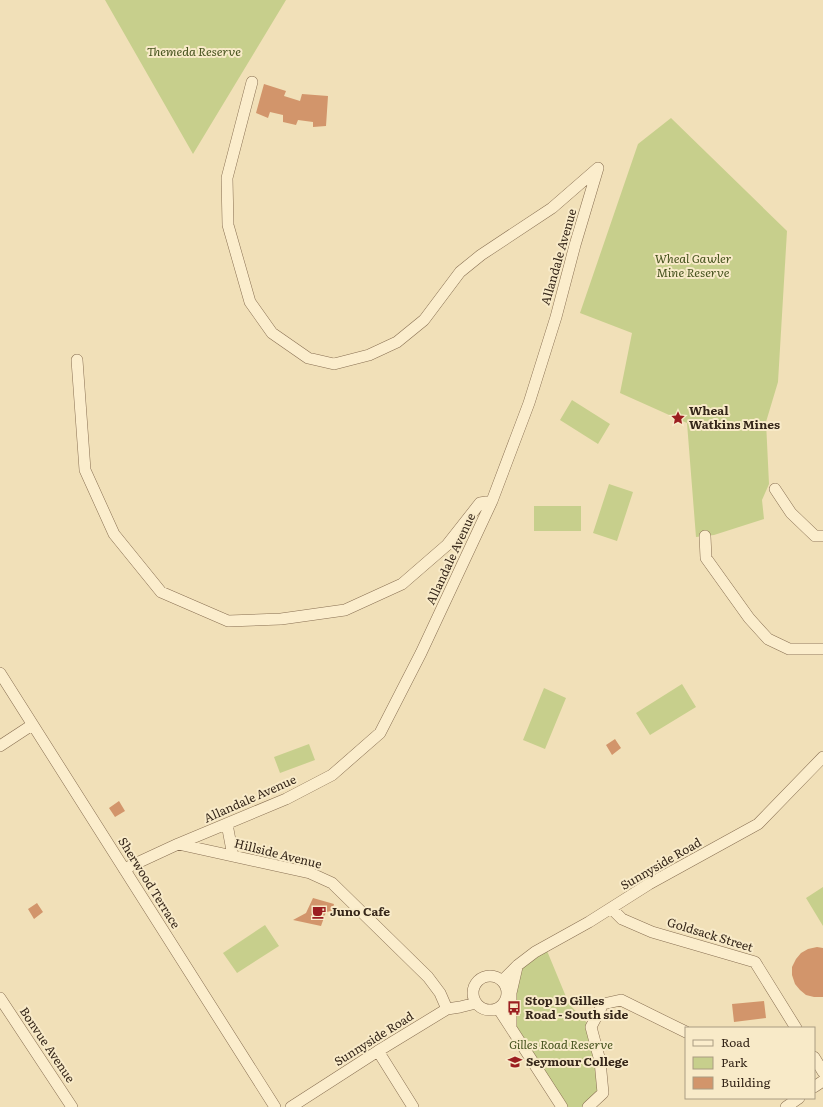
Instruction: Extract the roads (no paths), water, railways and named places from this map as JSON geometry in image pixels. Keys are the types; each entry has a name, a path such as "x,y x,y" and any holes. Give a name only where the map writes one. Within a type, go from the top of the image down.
{"street":[{"name":"Allandale Avenue","path":"178,844 286,800 332,775 380,733 422,653 492,501 529,403 554,324 575,245 598,168 552,208 481,255 460,272 424,320 397,342 370,355 334,364 308,358 272,332 250,302 228,225 227,178 252,82"},
{"path":"77,360 85,470 114,534 161,592 228,620 281,619 345,610 402,584 447,545 480,503 492,501"},
{"path":"775,489 796,518 815,536 823,536"},
{"path":"705,536 706,558 749,618 768,639 789,649 823,649"},
{"name":"Sherwood Terrace","path":"0,673 275,1107"},
{"path":"0,746 32,725"},
{"name":"Sunnyside Road","path":"502,981 518,964 535,952 589,922 649,884 758,824 823,757"},
{"path":"227,824 233,856"},
{"path":"124,869 178,844"},
{"name":"Hillside Avenue","path":"178,844 310,873 332,883 428,977 440,993 447,1009"},
{"name":"Goldsack Street","path":"611,908 622,919 652,932 755,962 795,1027"},
{"path":"511,1027 511,993 518,964"},
{"path":"485,976 494,976 502,981 506,986 507,995 503,1004 498,1008 488,1010 476,1003 473,992 474,986 485,976"},
{"name":"Bonvue Avenue","path":"0,998 72,1107"},
{"path":"588,1107 603,1092 600,1061 591,1027 603,1004 621,1000 685,1032"},
{"name":"Sunnyside Road","path":"291,1107 447,1009 476,1003"},
{"path":"498,1008 562,1107"},
{"path":"378,1051 413,1107"},
{"path":"815,1059 823,1072"},
{"path":"786,1107 798,1099"}],"place":[{"name":"Wheal Watkins Mines","path":"678,418"},
{"name":"Juno Cafe","path":"319,912"},
{"name":"Stop 19 Gilles Road - South side","path":"514,1008"},
{"name":"Seymour College","path":"515,1062"}],"park label":[{"name":"Themeda Reserve","path":"194,52"},
{"name":"Wheal Gawler Mine Reserve","path":"693,266"},
{"name":"Gilles Road Reserve","path":"561,1045"}]}
